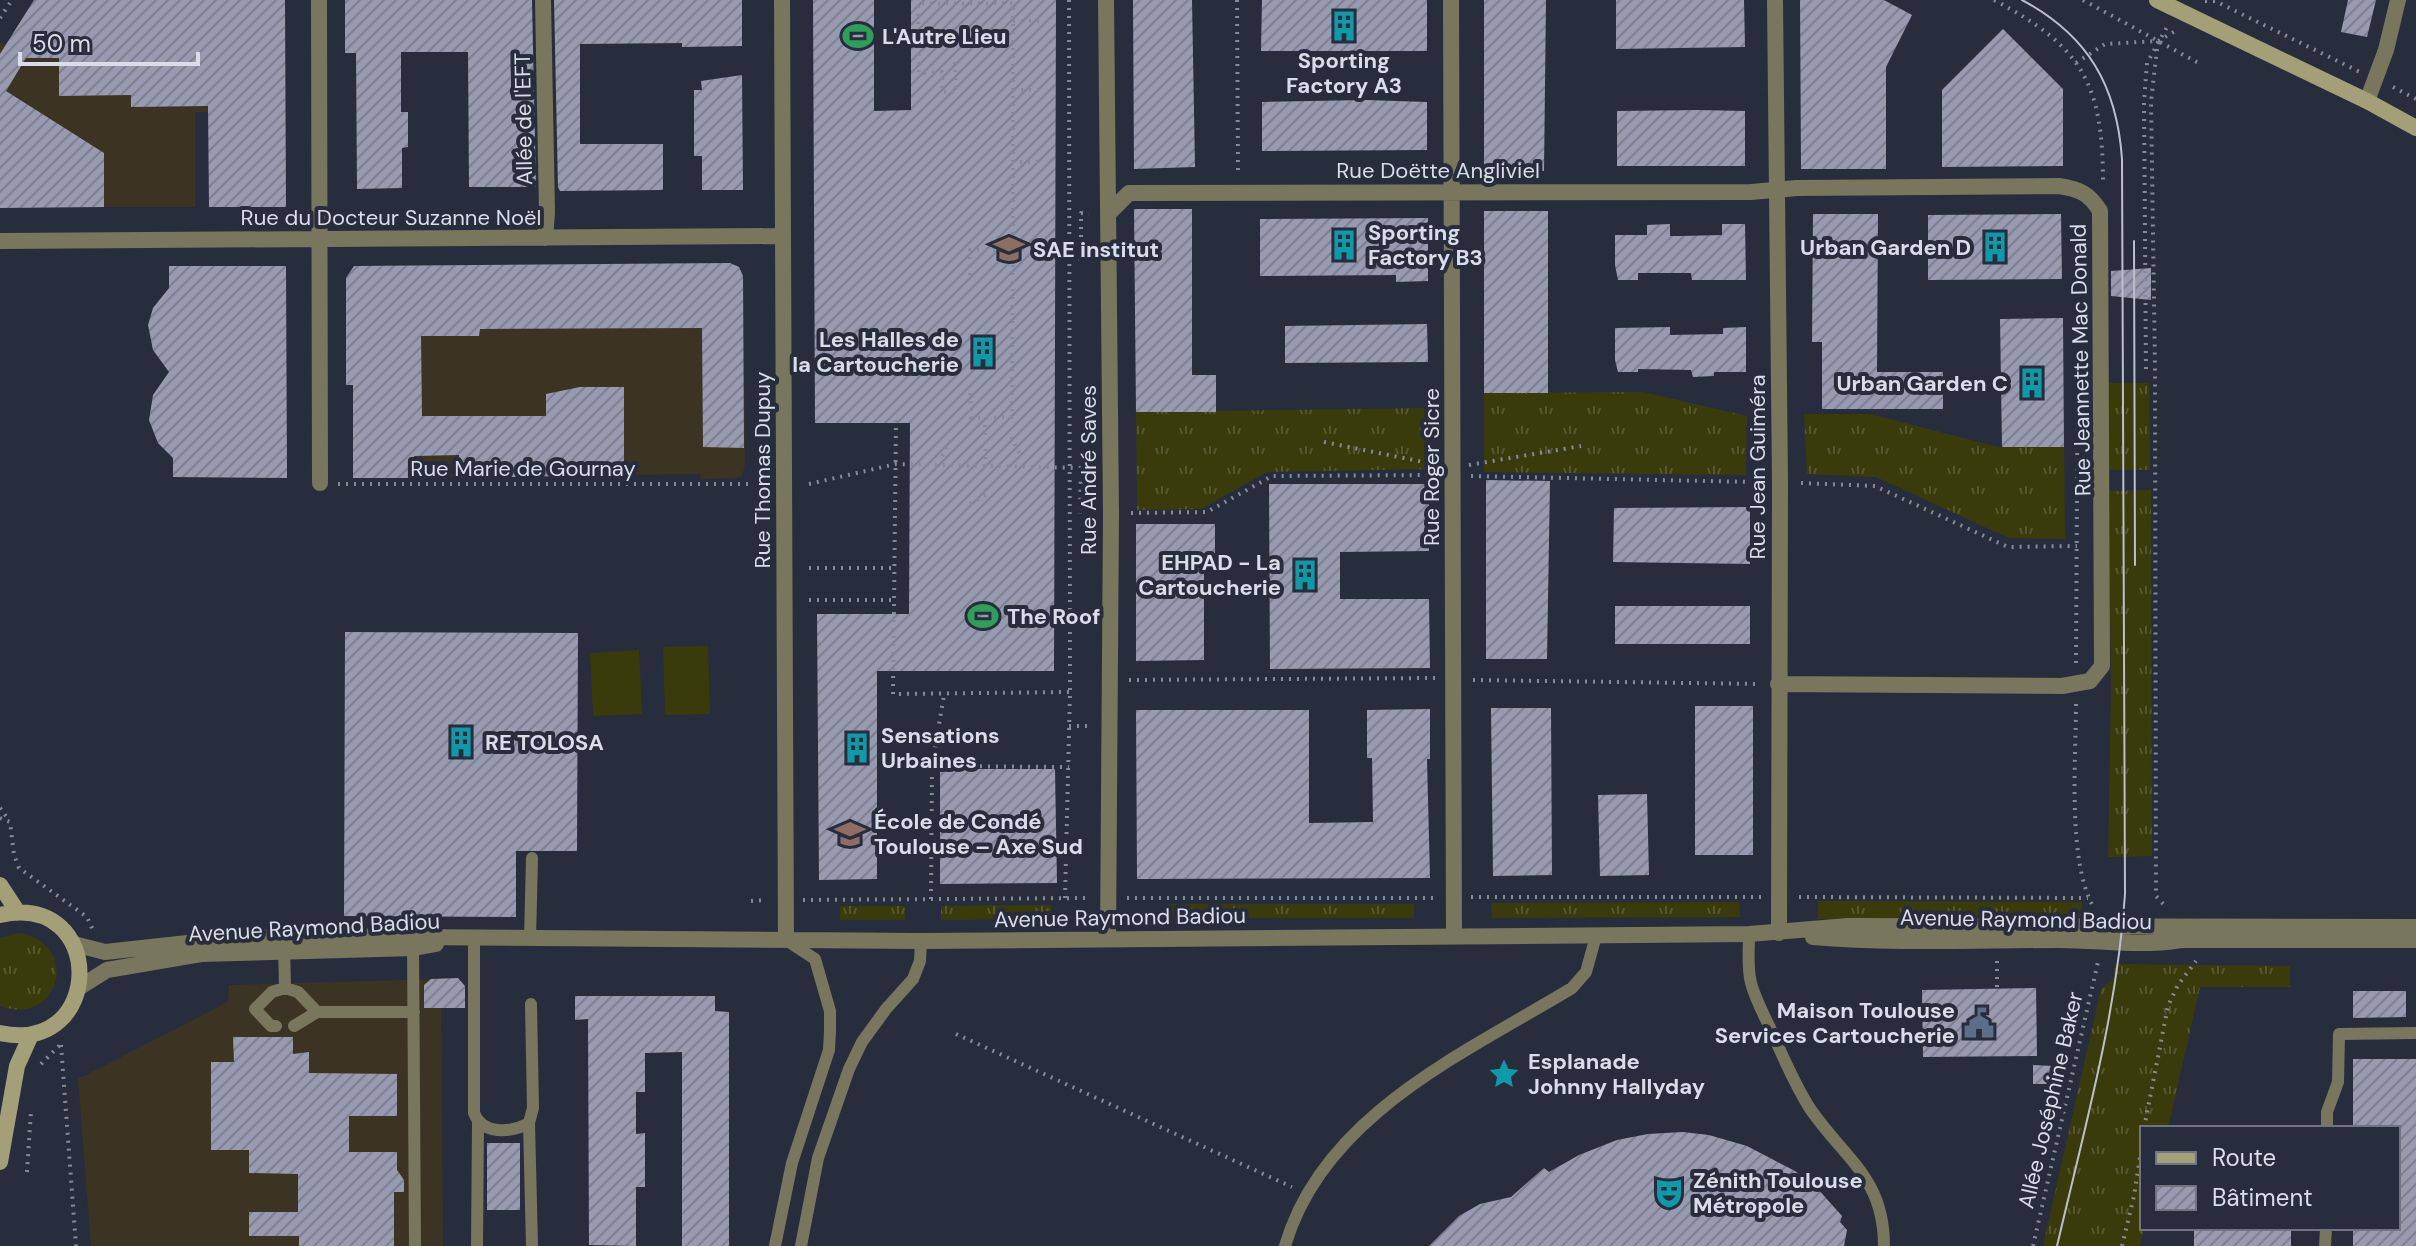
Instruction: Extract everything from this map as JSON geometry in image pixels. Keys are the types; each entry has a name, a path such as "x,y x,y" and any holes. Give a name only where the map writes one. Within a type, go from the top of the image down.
{"street":[{"path":"319,0 320,483"},
{"name":"Allée de l'EFT","path":"543,0 545,238"},
{"name":"Rue Thomas Dupuy","path":"782,0 786,940"},
{"name":"Rue André Saves","path":"1106,0 1111,513 1108,939"},
{"name":"Rue Roger Sicre","path":"1451,0 1454,935"},
{"name":"Rue Jean Guiméra","path":"1775,0 1780,482 1779,933"},
{"path":"2157,0 2367,101 2416,128"},
{"path":"2367,101 2386,50 2398,0"},
{"name":"Rue Jeannette Mac Donald","path":"1776,189 2059,186 2091,196 2100,211 2102,666 2090,681 2076,685"},
{"name":"Rue Doëtte Angliviel","path":"1108,214 1129,193 1751,192 1776,189"},
{"name":"Rue du Docteur Suzanne Noël","path":"0,241 782,236"},
{"path":"1778,684 2076,685"},
{"path":"0,885 17,911"},
{"path":"0,915 17,911 34,913 50,920 64,930 74,944 81,965 80,987 73,1004 62,1018 48,1029 31,1035 0,1033"},
{"name":"Avenue Raymond Badiou","path":"74,944 105,952 197,942 468,939 921,941 1749,934 1848,926 2416,927"},
{"name":"Avenue Raymond Badiou","path":"1779,933 1850,940 2068,940 2150,945 2181,940 2416,940"},
{"name":"Avenue Raymond Badiou","path":"80,987 107,970 284,943"},
{"path":"0,1162 17,1066 31,1035"}],"lane":[{"path":"530,939 532,858"},
{"path":"1749,934 1751,982 1757,999 1795,1083 1813,1112 1873,1190 1881,1210 1884,1246"},
{"path":"1285,1246 1308,1194 1335,1153 1362,1126 1411,1085 1572,988 1586,972 1596,936"},
{"path":"468,939 474,1113 478,1123 477,1246"},
{"path":"775,1246 792,1163 829,1050 830,1031 830,1011 815,959 786,940"},
{"path":"801,1246 818,1158 849,1069 862,1042 913,979 920,961 921,941"},
{"path":"413,942 415,1246"},
{"path":"284,943 285,988"},
{"path":"276,1026 271,1026 255,1009 272,992 285,988 298,992 317,1012"},
{"path":"531,1004 533,1108 529,1123 532,1246"},
{"path":"294,1026 317,1012 414,1012"},
{"path":"2327,1126 2327,1112 2338,1082 2339,1034 2416,1033"},
{"path":"478,1123 488,1129 519,1128 529,1123"}],"path":[{"path":"0,18 12,0"},
{"path":"1065,898 1070,692 1069,0"},
{"path":"1237,0 1238,192"},
{"path":"1994,0 2026,17 2060,44 2087,77 2103,139 2103,194"},
{"path":"2083,0 2202,65"},
{"path":"2198,0 2215,1 2347,66"},
{"path":"955,62 956,92 942,92 942,72 919,73 918,4 1013,3 1013,237 1006,237 1005,264 1013,264 1012,417 971,418 970,388"},
{"path":"1013,21 1040,21"},
{"path":"2146,369 2144,102 2147,63 2167,27"},
{"path":"2076,63 2105,44 2158,41 2176,32"},
{"path":"2158,41 2151,101 2156,896 2169,910"},
{"path":"2384,82 2416,99"},
{"path":"1013,90 1041,90"},
{"path":"1012,162 1041,162"},
{"path":"1070,259 1081,258 1081,213 1108,214"},
{"path":"970,275 970,250 1006,250"},
{"name":"Rue Jeannette Mac Donald","path":"2078,298 2077,859 2088,898 2100,917"},
{"path":"896,420 893,694 1070,692"},
{"path":"985,425 986,466"},
{"path":"942,456 953,436"},
{"path":"1011,437 1021,457"},
{"path":"809,484 896,464 1081,468 1080,514"},
{"name":"Rue Marie de Gournay","path":"320,483 752,484"},
{"path":"1801,483 1875,486 2008,547 2065,546"},
{"path":"970,504 991,492"},
{"path":"809,568 895,568"},
{"path":"809,600 894,600"},
{"path":"931,899 932,766 944,694"},
{"path":"932,766 1069,767"},
{"path":"0,808 10,822 14,855 19,868"},
{"path":"0,818 10,822"},
{"path":"751,901 2088,898"},
{"path":"1997,961 1997,989"},
{"path":"2144,1126 2168,1006 2178,985 2196,961"},
{"name":"Allée Joséphine Baker","path":"2033,1246 2098,962"},
{"path":"956,1034 1308,1194"},
{"path":"61,1044 76,1246"},
{"path":"2122,1246 2140,1157"}],"shaded area":[{"path":"34,0 225,112 195,112 195,207 0,207 0,42 6,45"},
{"path":"730,263 739,267 743,277 745,464 742,476 701,479 700,474 353,478 353,385 346,385 346,278 354,266"},
{"path":"441,979 443,1246 91,1246 78,1079 228,1002 229,985"}],"green space":[{"path":"2108,383 2149,383 2150,470 2108,470"},
{"path":"1643,392 1747,416 1746,475 1484,472 1484,393"},
{"path":"1429,408 1430,469 1267,472 1201,509 1137,510 1136,412"},
{"path":"1804,414 1870,414 1998,447 2064,447 2065,539 2009,538 1876,477 1807,474"},
{"path":"2151,490 2152,856 2108,857 2111,695 2109,491"},
{"path":"708,646 710,714 665,715 663,647"},
{"path":"639,650 642,714 593,716 590,653"},
{"path":"1818,901 2082,902 2083,917 1818,919"},
{"path":"1739,902 1740,917 1492,918 1491,903"},
{"path":"1165,904 1414,904 1414,918 1165,918"},
{"path":"1051,905 1052,919 941,920 941,906"},
{"path":"840,906 905,906 905,920 840,920"},
{"path":"19,933 39,940 51,952 56,967 55,982 49,995 37,1005 20,1010 0,1006 0,938"},
{"path":"2115,964 2290,966 2290,987 2200,987 2168,1126 2140,1126 2140,1230 2144,1230 2140,1246 2043,1246 2101,989 2113,979"}],"building":[{"path":"34,0 285,0 286,207 209,207 208,106 131,107 131,95 59,96 59,58 26,58 6,91 104,153 104,207 0,208 0,54"},
{"path":"345,0 532,0 536,187 469,187 468,52 401,52 401,112 408,112 408,147 402,148 402,188 357,189 356,53 345,53"},
{"path":"554,0 742,0 742,46 580,44 580,144 663,144 663,190 560,191"},
{"name":"Les Halles de la Cartoucherie","path":"813,0 874,0 874,111 911,110 911,0 1056,0 1054,671 877,671 877,879 819,880 817,614 909,614 910,423 815,423"},
{"path":"1133,0 1192,0 1195,167 1134,169"},
{"name":"Sporting Factory A3","path":"1262,0 1427,0 1427,51 1261,51"},
{"path":"1484,0 1546,0 1544,171 1484,170"},
{"path":"1616,0 1744,0 1745,47 1616,49"},
{"path":"1800,0 1884,0 1912,15 1886,67 1886,169 1801,169"},
{"path":"2348,0 2376,0 2367,37 2341,32"},
{"path":"2003,29 2063,89 2063,166 1942,167 1942,90"},
{"path":"742,75 743,190 702,190 702,156 694,156 694,90 702,90 701,81"},
{"path":"1262,102 1427,102 1427,150 1262,151"},
{"path":"1617,111 1745,111 1745,166 1617,166"},
{"path":"1134,209 1192,209 1192,375 1216,375 1216,412 1136,412"},
{"path":"1484,211 1548,211 1548,393 1484,393"},
{"path":"1813,214 1878,214 1877,372 1943,372 1943,409 1822,409 1822,342 1812,342"},
{"name":"Urban Garden D","path":"2061,214 2062,279 1928,280 1928,215"},
{"name":"Sporting Factory B3","path":"1428,218 1428,281 1396,282 1396,275 1260,276 1260,219"},
{"path":"1670,224 1670,236 1681,236 1722,235 1722,224 1745,224 1746,280 1692,280 1691,273 1638,273 1638,280 1618,280 1615,235 1647,235 1647,225"},
{"path":"730,263 739,267 743,276 744,448 703,447 702,328 480,329 479,336 421,336 422,416 546,416 546,394 580,387 624,387 624,475 459,478 459,455 414,456 415,478 353,478 353,385 346,385 346,278 354,266"},
{"path":"169,266 286,266 287,478 173,477 173,458 158,443 149,420 153,395 169,372 153,350 148,325 153,308 169,288"},
{"path":"2151,268 2151,300 2111,296 2111,271"},
{"name":"Urban Garden C","path":"2063,318 2064,447 2002,447 2000,319"},
{"path":"1427,324 1428,362 1285,363 1285,326"},
{"path":"1670,327 1670,335 1723,334 1723,328 1746,327 1746,372 1714,372 1714,376 1693,377 1691,370 1638,369 1638,372 1618,372 1615,328"},
{"path":"1486,480 1550,481 1547,659 1486,659"},
{"name":"EHPAD - La Cartoucherie","path":"1269,484 1429,484 1429,551 1340,552 1340,599 1429,599 1430,668 1270,669"},
{"path":"1750,507 1750,564 1613,562 1614,508"},
{"path":"1136,524 1215,524 1215,568 1204,568 1204,660 1136,661"},
{"path":"1615,606 1750,606 1750,644 1615,644"},
{"name":"RE TOLOSA","path":"345,632 578,633 577,851 516,851 516,917 344,916"},
{"path":"1695,706 1753,706 1753,855 1695,855"},
{"path":"1491,708 1551,708 1552,875 1493,876"},
{"path":"1430,709 1430,759 1427,759 1430,878 1137,879 1136,710 1309,710 1309,823 1373,822 1372,758 1367,758 1367,710"},
{"path":"940,769 1055,769 1057,883 940,884"},
{"path":"1647,794 1649,875 1600,876 1598,795"},
{"path":"458,978 465,986 465,1008 424,1008 424,985 431,979"},
{"name":"Maison Toulouse Services Cartoucherie","path":"2036,988 2037,1056 1923,1057 1922,990"},
{"path":"2353,991 2406,991 2406,1017 2353,1018"},
{"path":"575,996 715,996 715,1011 729,1012 729,1246 682,1246 682,1052 645,1053 645,1092 636,1092 636,1134 645,1133 645,1187 636,1187 636,1246 589,1245 588,1019 575,1020"},
{"path":"233,1037 293,1037 293,1054 309,1052 309,1073 397,1074 397,1116 349,1116 349,1152 397,1152 397,1170 404,1180 404,1192 394,1192 394,1246 299,1246 299,1236 249,1236 249,1212 298,1212 298,1174 249,1173 249,1150 211,1150 211,1062 234,1062"},
{"path":"2353,1059 2416,1059 2416,1246 2353,1246 2353,1230 2400,1230 2400,1126 2353,1126"},
{"path":"2033,1065 2054,1066 2054,1084 2033,1084"},
{"name":"Zénith Toulouse Métropole","path":"1683,1132 1709,1135 1747,1146 1795,1171 1817,1188 1842,1216 1840,1222 1847,1230 1844,1246 1429,1246 1459,1216 1480,1204 1511,1197 1544,1168 1549,1172 1579,1155 1617,1140"},
{"path":"487,1143 520,1143 520,1210 487,1210"},
{"path":"2194,1230 2291,1230 2291,1246 2194,1246"}],"tram line":[{"path":"2022,0 2065,29 2095,65 2114,108 2122,159 2125,894 2107,1028 2057,1246"},
{"path":"2134,241 2135,565"}],"place":[{"name":"Sporting Factory A3","path":"1344,26"},
{"name":"L'Autre Lieu","path":"858,36"},
{"name":"Sporting Factory B3","path":"1344,245"},
{"name":"Urban Garden D","path":"1995,247"},
{"name":"SAE institut","path":"1009,249"},
{"name":"Les Halles de la Cartoucherie","path":"983,352"},
{"name":"Urban Garden C","path":"2032,383"},
{"name":"EHPAD - La Cartoucherie","path":"1305,575"},
{"name":"The Roof","path":"983,616"},
{"name":"RE TOLOSA","path":"461,742"},
{"name":"Sensations Urbaines","path":"857,748"},
{"name":"École de Condé Toulouse – Axe Sud","path":"850,834"},
{"name":"Maison Toulouse Services Cartoucherie","path":"1979,1023"},
{"name":"Esplanade Johnny Hallyday","path":"1504,1074"},
{"name":"Zénith Toulouse Métropole","path":"1669,1193"}]}
